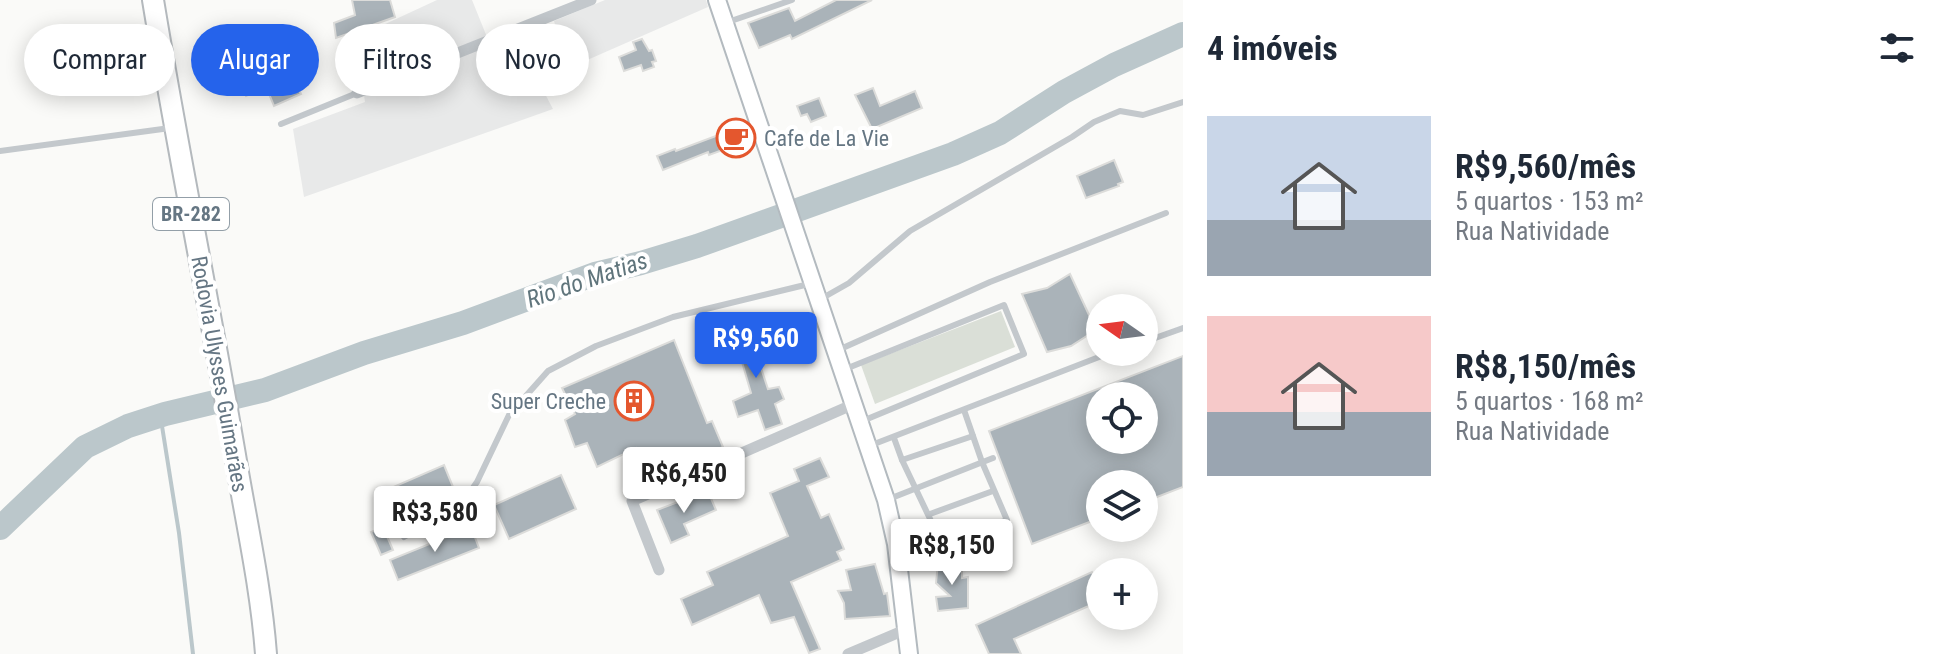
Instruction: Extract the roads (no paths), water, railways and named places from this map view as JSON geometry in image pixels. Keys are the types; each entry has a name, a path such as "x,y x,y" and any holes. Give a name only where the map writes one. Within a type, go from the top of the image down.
{"highway":[{"name":"Rodovia Ulysses Guimarães","path":"153,0 221,373 266,654"}],"main road":[{"path":"717,0 886,500 896,544 909,654"}],"street":[{"path":"460,52 591,0"},
{"path":"659,570 632,501 854,404"},
{"path":"848,654 907,629"}],"lane":[{"path":"725,23 792,0"},
{"path":"281,124 350,96"},
{"path":"819,300 849,283 910,231 1094,122 1120,111 1143,115 1183,102"},
{"path":"0,151 174,128"},
{"path":"836,351 990,282 1166,213"},
{"path":"404,537 461,505 477,482 509,415 548,371 596,346 673,317 813,283"},
{"path":"843,370 1004,305 1024,354 860,422"},
{"path":"1158,337 1183,328"},
{"path":"869,446 1086,361"},
{"path":"894,438 942,544 1007,520 993,491 964,410"},
{"path":"902,460 973,436"},
{"path":"886,500 993,458"},
{"path":"930,514 993,491"}],"waterway":[{"name":"Rio do Matias","path":"0,528 85,447 128,426 265,390 364,353 463,323 595,274 697,246 953,154 1000,133 1064,92 1114,65 1183,34"},
{"path":"165,414 162,426 179,533 193,654"}],"place":[{"name":"Cafe de La Vie","path":"736,138"},
{"name":"Super Creche","path":"634,401"}]}
